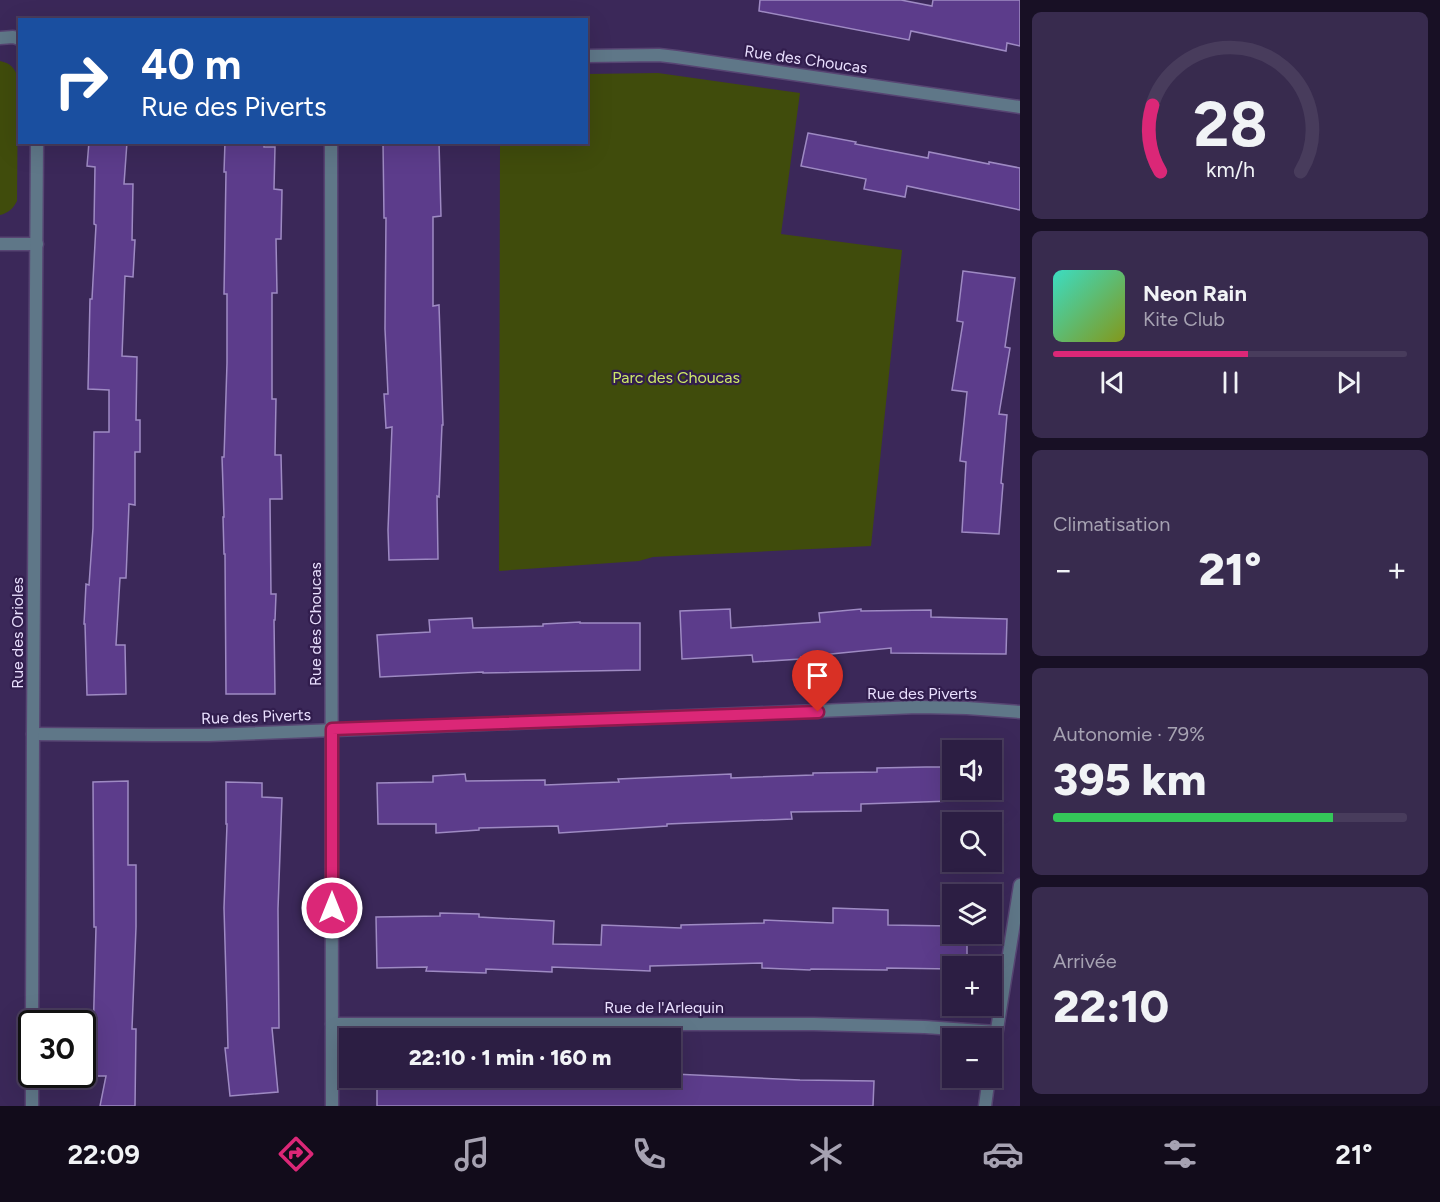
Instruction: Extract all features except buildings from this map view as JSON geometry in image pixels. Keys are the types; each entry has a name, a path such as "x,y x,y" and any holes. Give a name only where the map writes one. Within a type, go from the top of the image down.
{"street":[{"path":"0,38 18,39"},
{"name":"Rue des Choucas","path":"588,56 676,57 1020,107"},
{"name":"Rue des Orioles","path":"32,1010 38,144"},
{"name":"Rue des Choucas","path":"331,144 332,1106"},
{"path":"0,244 37,244"},
{"name":"Rue des Piverts","path":"33,734 209,735 918,708 967,708 1020,712"},
{"path":"997,1028 1020,885"},
{"name":"Rue de l'Arlequin","path":"332,1024 814,1024 942,1028"},
{"path":"32,1088 32,1106"},
{"path":"985,1106 987,1088"}],"green space":[{"path":"0,61 12,66 18,78 17,201 10,210 0,215"},
{"name":"Parc des Choucas","path":"658,73 800,93 781,234 902,250 871,546 653,557 639,561 499,571 500,144 588,144 588,74"}],"route":[{"path":"332,908 332,729 818,712"}]}
